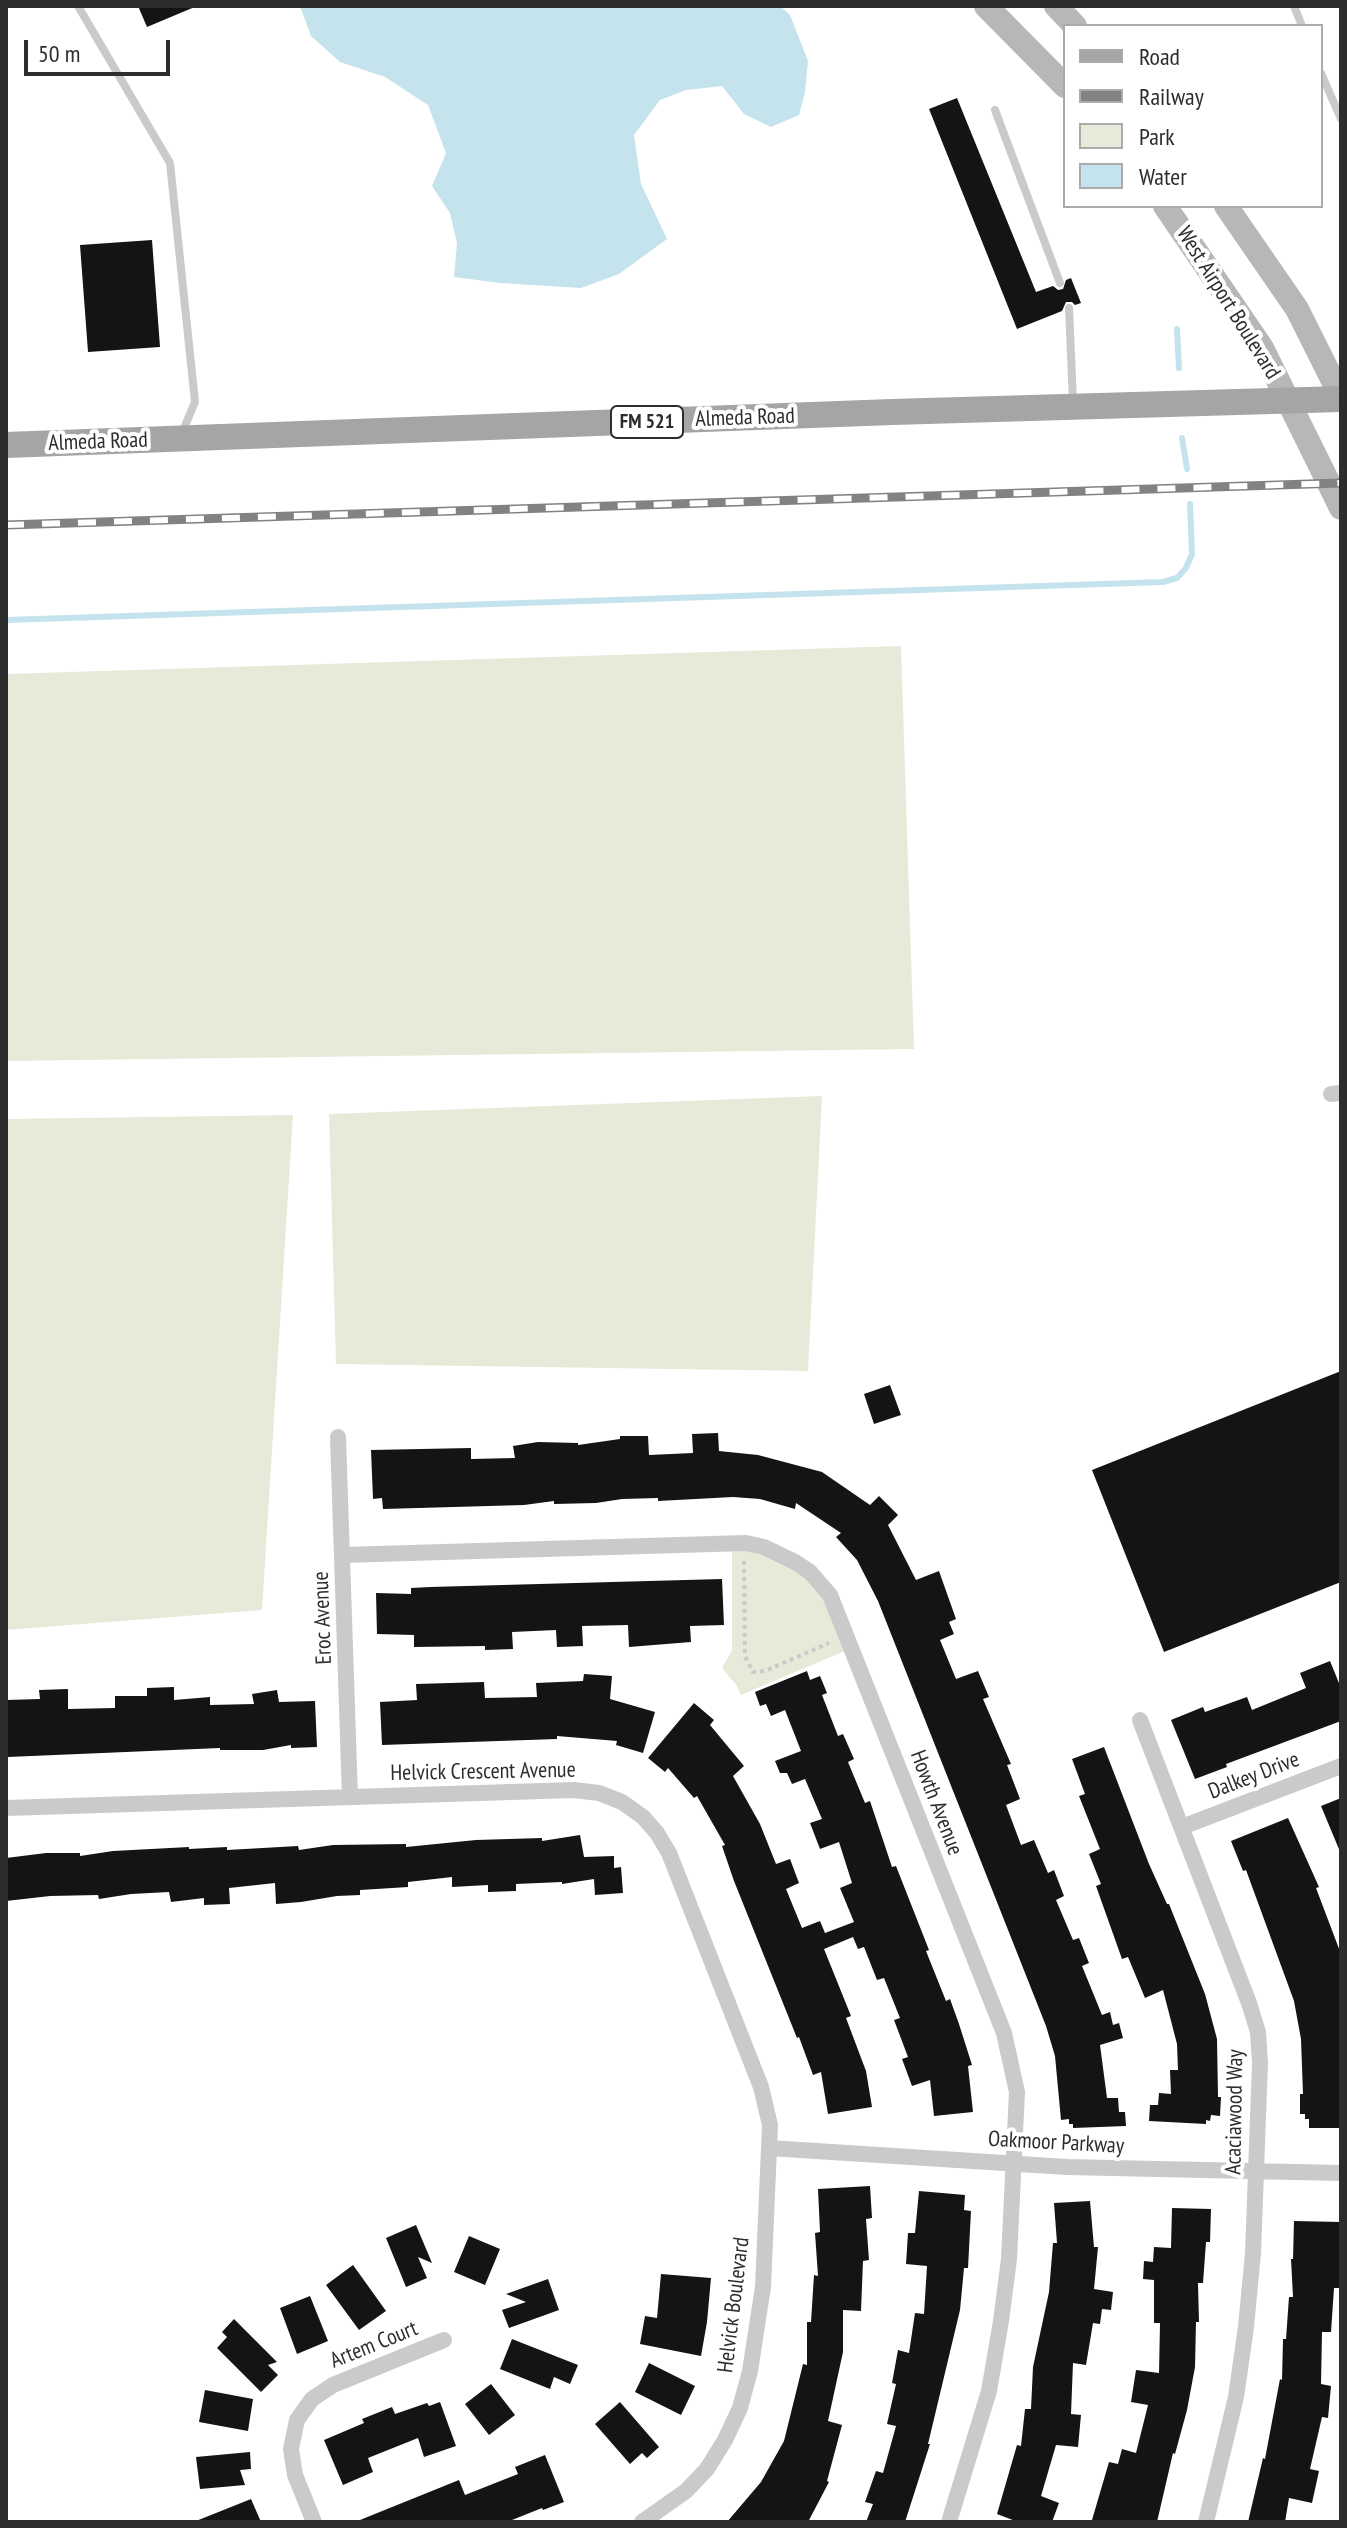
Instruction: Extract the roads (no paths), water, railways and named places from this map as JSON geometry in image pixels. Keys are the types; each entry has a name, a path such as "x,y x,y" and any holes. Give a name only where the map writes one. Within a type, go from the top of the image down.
{"main road":[{"path":"986,6 1063,84"},
{"path":"1056,6 1073,24"},
{"name":"West Airport Boulevard","path":"1166,208 1262,348 1341,508"},
{"path":"1227,208 1297,309 1341,398"},
{"name":"Almeda Road","path":"6,445 1341,398"}],"street":[{"name":"Eroc Avenue","path":"338,1437 350,1797"},
{"name":"Howth Avenue","path":"343,1555 746,1543 781,1554 810,1572 830,1595 1004,2033 1017,2092 1009,2259 989,2391 949,2522"},
{"name":"Acaciawood Way","path":"1140,1720 1258,2032 1257,2172 1244,2341 1236,2397 1206,2522"},
{"name":"Dalkey Drive","path":"1182,1827 1341,1766"},
{"name":"Helvick Crescent Avenue","path":"6,1808 574,1790 599,1793 622,1802 643,1817 669,1853 768,2106 769,2148"},
{"name":"Oakmoor Parkway","path":"769,2148 1014,2164 1341,2173"},
{"name":"Helvick Boulevard","path":"642,2522 686,2491 707,2469 740,2408 750,2371 763,2287 769,2148"},
{"name":"Artem Court","path":"314,2522 295,2475 291,2449 297,2420 312,2399 333,2385 444,2340"}],"lane":[{"path":"78,6 170,163 195,402 179,440"},
{"path":"1323,78 1341,119"},
{"path":"995,110 1060,283"},
{"path":"1069,308 1073,407"}],"water":[{"path":"300,6 780,6 790,15 808,61 805,92 799,115 771,127 744,114 722,86 686,90 660,100 634,135 641,184 667,239 619,274 581,288 454,277 457,243 450,213 432,186 446,153 428,105 385,77 340,62 311,36"}],"waterway":[{"path":"1177,329 1179,368"},
{"path":"1182,438 1187,469"},
{"path":"6,620 1163,582 1177,578 1192,554 1190,504"}],"railway":[{"path":"6,525 1341,483"}]}
